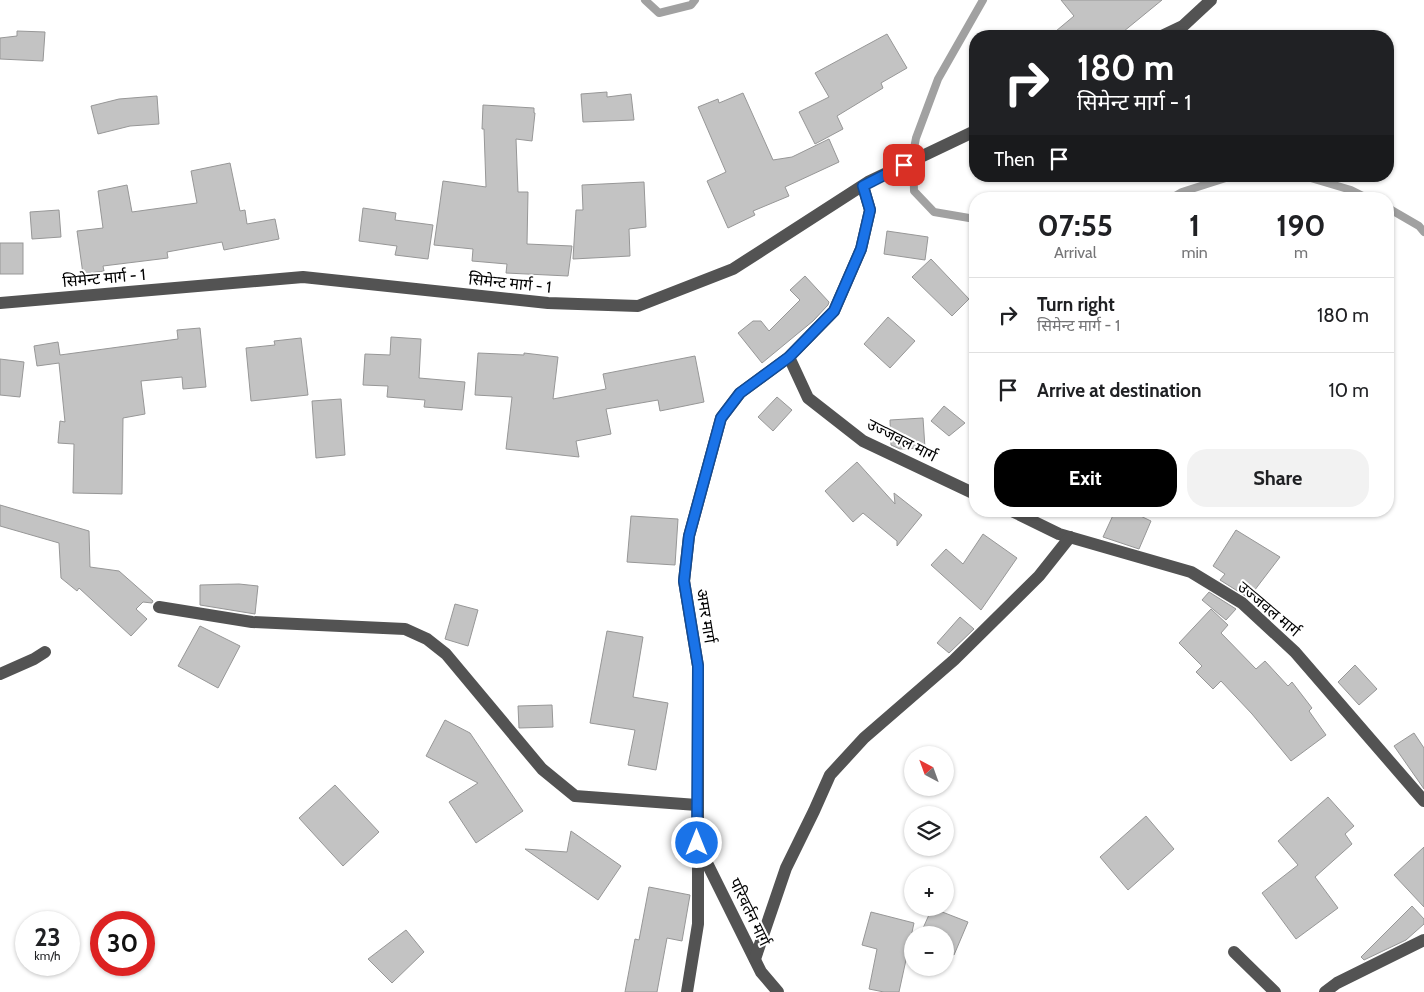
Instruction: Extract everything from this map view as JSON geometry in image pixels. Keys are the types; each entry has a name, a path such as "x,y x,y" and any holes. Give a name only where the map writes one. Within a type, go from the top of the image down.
{"street":[{"path":"1175,30 1183,26 1211,0"},
{"name":"सिमेन्ट मार्ग - 1","path":"0,303 303,277 548,303 638,306 732,269 866,184 969,134"},
{"name":"अमर मार्ग","path":"687,992 698,924 698,666 684,581 689,536 721,418 740,393 789,357 834,311 861,249 870,210 866,184"},
{"name":"उज्जवल मार्ग","path":"789,357 808,398 863,441 969,491"},
{"name":"उज्जवल मार्ग","path":"1025,517 1060,534 1191,572 1242,603 1295,652 1424,801"},
{"path":"755,959 786,868 830,775 864,738 954,660 1039,576 1070,537"},
{"path":"159,607 252,622 405,630 427,639 446,654 542,769 575,796 697,805"},
{"path":"0,674 34,659 44,652"},
{"name":"परिवर्तन मार्ग","path":"697,843 761,972 778,992"},
{"path":"1325,992 1337,984 1424,940"},
{"path":"1234,952 1275,992"}],"building":[{"path":"1061,0 1162,0 1125,30 1057,30 1074,16"},
{"path":"17,31 45,32 43,61 0,59 0,38 17,36"},
{"path":"887,34 907,68 881,83 883,88 837,116 843,129 815,144 799,112 829,97 815,73"},
{"path":"607,92 607,97 631,94 634,120 583,122 581,94"},
{"path":"743,93 773,160 792,157 829,139 839,162 785,187 789,196 753,211 755,215 728,228 707,181 726,172 698,107 718,99 719,103"},
{"path":"157,96 159,124 130,126 98,134 91,106 119,99"},
{"path":"483,105 534,108 532,141 516,139 518,192 528,192 527,244 572,246 568,276 506,273 507,264 472,261 473,249 434,245 443,181 486,187 484,129 482,129"},
{"path":"230,163 240,211 245,210 247,224 275,219 279,239 224,250 222,242 167,252 168,258 103,266 104,271 83,274 77,231 103,228 98,191 127,185 132,212 197,203 191,171"},
{"path":"644,182 646,227 629,229 630,256 573,259 576,210 583,210 582,185"},
{"path":"363,208 396,213 395,220 433,225 428,259 395,255 397,246 359,241"},
{"path":"59,210 61,237 32,239 30,212"},
{"path":"887,231 928,237 925,260 884,254"},
{"path":"0,243 23,243 23,274 0,274"},
{"path":"931,259 969,299 952,316 912,277"},
{"path":"805,276 829,302 828,305 813,321 762,363 738,333 753,321 761,321 769,331 800,300 790,290"},
{"path":"888,317 915,341 890,368 864,344"},
{"path":"200,328 206,387 183,389 182,377 141,381 145,414 123,418 122,494 73,493 74,444 58,443 60,421 65,422 59,363 37,366 34,346 58,342 60,355 178,339 177,330"},
{"path":"391,337 421,339 419,378 465,382 462,410 424,407 425,400 387,397 388,386 363,385 365,354 390,355"},
{"path":"301,338 308,395 251,401 246,348 275,345 274,341"},
{"path":"478,353 524,355 524,353 558,357 553,399 606,389 603,374 695,356 704,402 660,411 658,400 606,409 611,434 576,441 579,457 506,449 512,397 475,395"},
{"path":"0,359 24,362 20,397 0,395"},
{"path":"777,397 792,410 773,431 758,417"},
{"path":"341,399 345,455 316,458 312,401"},
{"path":"944,406 965,423 949,436 931,421"},
{"path":"923,418 925,448 900,449 891,445 890,420"},
{"path":"857,462 895,504 894,493 922,515 897,546 897,541 863,513 853,522 825,491"},
{"path":"0,505 89,531 90,567 119,571 153,601 152,603 143,602 136,609 147,619 131,636 79,588 77,591 61,578 59,543 0,526"},
{"path":"631,516 678,519 675,565 627,562"},
{"path":"1112,517 1143,517 1151,521 1139,549 1103,537"},
{"path":"1236,530 1280,557 1254,591 1252,590 1247,597 1220,580 1225,574 1213,566"},
{"path":"983,534 1017,558 981,610 931,565 946,549 963,564"},
{"path":"239,584 258,586 255,614 200,605 200,585"},
{"path":"1209,592 1236,609 1226,620 1202,600"},
{"path":"455,604 478,610 468,646 445,639"},
{"path":"1211,609 1228,625 1221,633 1256,669 1265,661 1288,686 1292,682 1312,708 1309,711 1326,735 1291,761 1252,714 1221,681 1213,689 1196,672 1202,666 1179,643"},
{"path":"960,617 974,629 949,653 937,643"},
{"path":"200,626 240,646 218,688 178,666"},
{"path":"607,631 643,637 633,697 668,703 656,770 628,765 635,730 590,723"},
{"path":"1355,665 1377,689 1359,705 1338,682"},
{"path":"552,705 553,727 519,728 518,706"},
{"path":"445,720 470,733 523,811 476,843 449,802 478,783 426,756"},
{"path":"1414,733 1424,748 1424,789 1394,746"},
{"path":"335,785 379,832 343,866 299,818"},
{"path":"1328,797 1354,826 1345,834 1352,844 1315,877 1338,908 1296,939 1262,893 1298,865 1278,841"},
{"path":"1146,816 1174,849 1128,890 1100,857"},
{"path":"571,831 621,866 598,900 525,849 567,852"},
{"path":"1424,847 1424,907 1394,875"},
{"path":"649,887 690,895 682,941 667,938 657,992 625,992 635,939 639,940"},
{"path":"1412,906 1424,919 1424,924 1406,940 1364,960 1361,957"},
{"path":"871,912 914,923 913,926 904,926 904,969 899,992 869,989 877,949 862,945"},
{"path":"928,916 953,916 968,922 954,955 954,926 924,926"},
{"path":"406,930 424,952 392,983 368,959"}],"waterway":[{"path":"645,0 659,13 691,5 695,0"},
{"path":"969,218 934,212 914,191 913,154 916,138 938,79 983,0"},
{"path":"1182,192 1213,182"},
{"path":"1324,182 1355,192"},
{"path":"1394,211 1419,226 1424,232"}],"route":[{"path":"697,843 698,666 684,581 689,536 721,418 740,393 789,357 834,311 861,249 870,210 863,186 904,165"}]}
